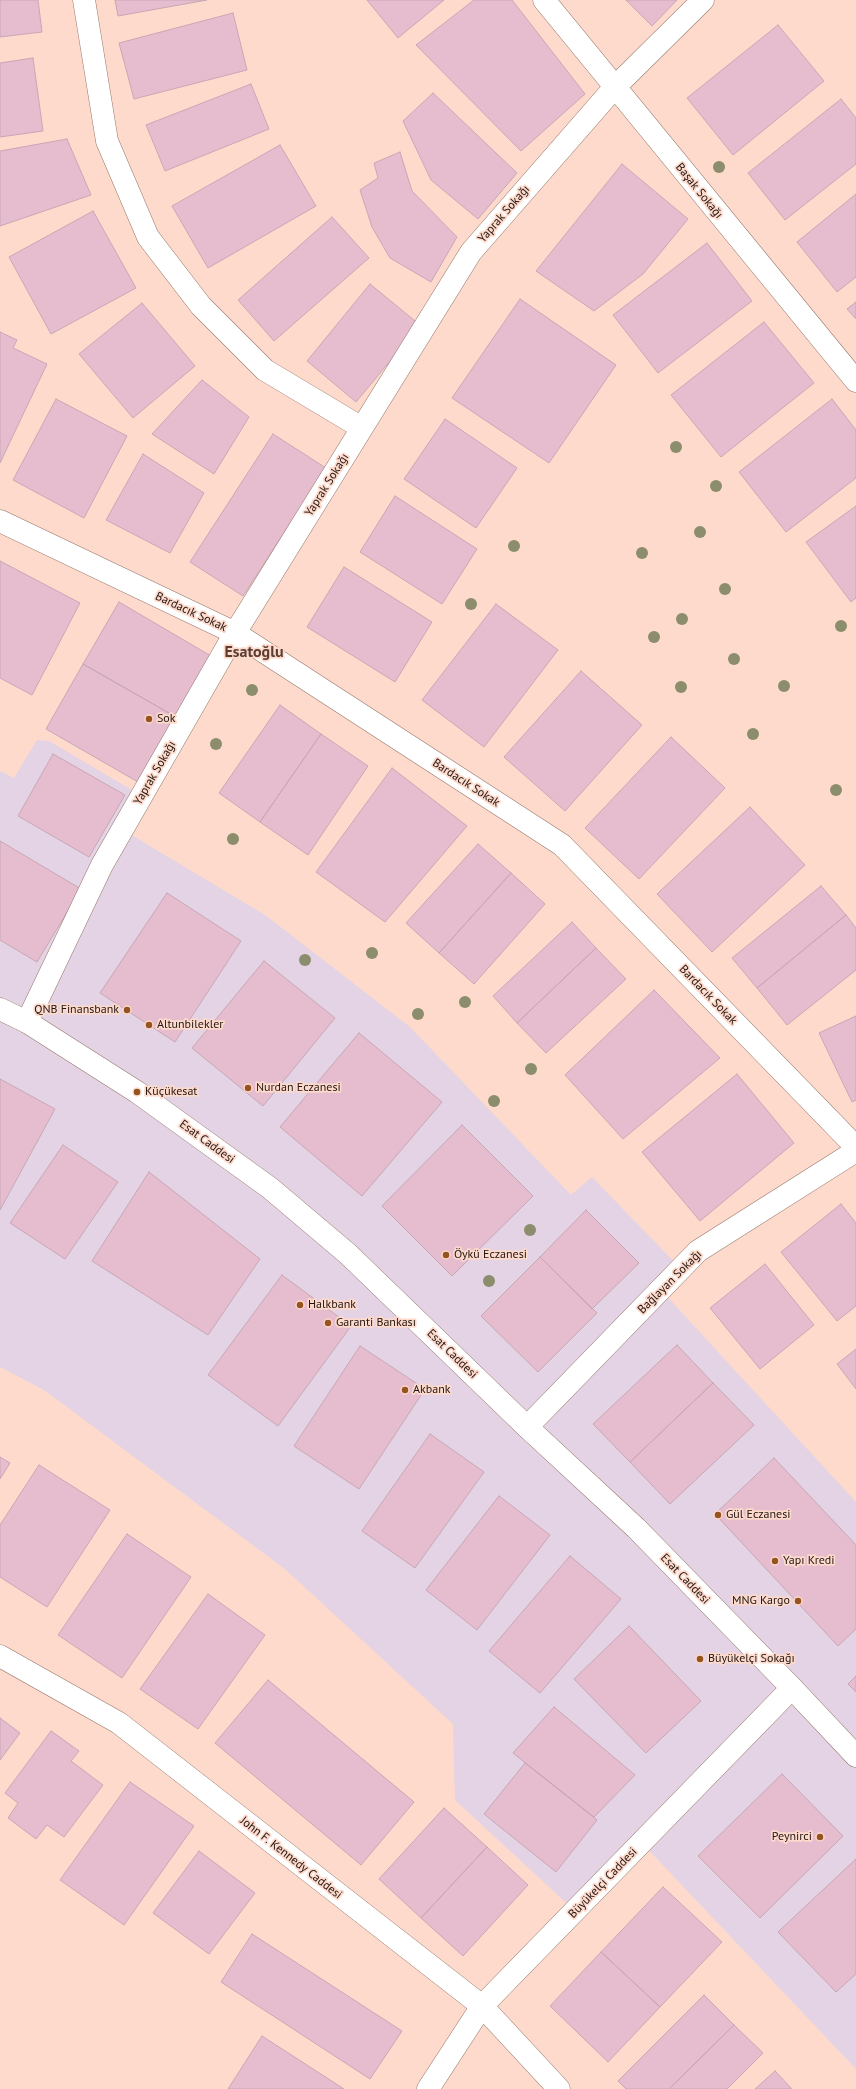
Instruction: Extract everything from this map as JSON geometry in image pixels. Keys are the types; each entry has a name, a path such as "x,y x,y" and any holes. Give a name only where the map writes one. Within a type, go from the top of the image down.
{"street":[{"path":"84,0 107,141 148,237 201,306 265,370 362,428"},
{"name":"Başak Sokağı","path":"544,0 614,88 856,381"},
{"name":"Yaprak Sokağı","path":"27,1022 102,865 235,633 471,252 614,88 703,0"},
{"name":"Bardacık Sokak","path":"0,521 235,633 562,845 856,1147"},
{"name":"Esat Caddesi","path":"0,1008 27,1022 137,1092 270,1188 348,1254 527,1427 636,1528 856,1756"},
{"name":"Bağlayan Sokağı","path":"527,1427 698,1251 856,1151"},
{"name":"John F. Kennedy Caddesi","path":"0,1656 119,1724 482,2006 559,2089"},
{"name":"Büyükelçi Caddesi","path":"428,2089 482,2006 792,1688"}],"shaded area":[{"path":"37,740 49,741 142,796 123,830 265,915 410,1027 571,1195 592,1177 681,1269 661,1290 856,1502 856,2069 642,1843 575,1911 455,1800 453,1724 285,1569 44,1390 0,1367 0,771 14,778"}],"building":[{"path":"0,0 38,0 42,32 0,37"},
{"path":"115,0 207,0 118,16"},
{"path":"367,0 444,0 398,38"},
{"path":"474,0 512,0 585,94 521,151 416,45"},
{"path":"626,0 677,0 652,26"},
{"path":"233,13 247,70 134,99 119,43"},
{"path":"778,25 824,81 733,155 687,98"},
{"path":"33,58 43,131 0,137 0,63"},
{"path":"251,84 269,129 165,171 146,125"},
{"path":"433,93 517,173 478,219 431,180 403,121"},
{"path":"841,99 856,118 856,164 785,220 748,173"},
{"path":"67,139 91,195 0,226 0,151"},
{"path":"280,145 316,206 208,268 172,206"},
{"path":"400,152 412,191 457,237 431,282 390,258 372,227 360,190 378,178 374,163"},
{"path":"622,164 688,219 643,274 594,311 536,271"},
{"path":"856,194 856,277 837,292 797,242"},
{"path":"93,211 136,288 51,334 9,257"},
{"path":"332,217 369,258 274,341 238,300"},
{"path":"707,243 752,301 658,373 613,315"},
{"path":"370,284 420,325 356,402 307,361"},
{"path":"520,299 616,365 549,463 452,398"},
{"path":"856,302 856,319 847,309"},
{"path":"142,303 195,366 133,418 79,354"},
{"path":"764,322 814,383 721,457 671,395"},
{"path":"0,332 17,340 13,348 47,364 0,463"},
{"path":"202,380 249,417 214,474 152,434"},
{"path":"56,399 127,436 84,518 13,480"},
{"path":"832,399 856,430 856,478 786,532 739,472"},
{"path":"445,419 517,468 476,528 404,479"},
{"path":"273,434 326,468 243,596 190,562"},
{"path":"143,454 204,493 170,553 106,520"},
{"path":"395,496 477,549 442,604 360,552"},
{"path":"856,506 856,598 851,602 806,542"},
{"path":"0,561 80,603 32,695 0,678"},
{"path":"344,567 432,622 395,682 307,627"},
{"path":"119,602 211,656 176,717 83,664"},
{"path":"496,604 558,650 484,747 422,700"},
{"path":"83,664 176,717 138,782 46,729"},
{"path":"581,671 642,725 565,811 504,757"},
{"path":"280,705 321,734 260,822 219,793"},
{"path":"321,734 368,766 308,855 260,822"},
{"path":"671,737 725,788 639,879 585,828"},
{"path":"53,754 125,795 89,857 18,816"},
{"path":"392,768 467,826 385,922 316,872"},
{"path":"750,807 805,865 712,952 657,894"},
{"path":"0,841 81,889 37,962 0,940"},
{"path":"478,844 511,873 439,953 406,923"},
{"path":"511,873 545,904 474,984 439,953"},
{"path":"821,886 846,915 757,988 732,958"},
{"path":"167,893 241,941 175,1042 100,993"},
{"path":"846,915 856,928 856,970 787,1025 757,988"},
{"path":"572,922 596,948 517,1023 493,996"},
{"path":"596,948 626,979 546,1053 517,1023"},
{"path":"264,961 335,1018 263,1106 192,1048"},
{"path":"654,990 720,1058 623,1139 565,1075"},
{"path":"856,1016 856,1100 852,1102 819,1033"},
{"path":"359,1033 442,1102 362,1196 280,1127"},
{"path":"737,1074 794,1143 700,1221 642,1152"},
{"path":"0,1079 55,1109 0,1210"},
{"path":"462,1125 533,1196 452,1276 382,1206"},
{"path":"63,1145 118,1182 65,1259 10,1223"},
{"path":"149,1172 260,1259 208,1335 92,1261"},
{"path":"841,1204 856,1223 856,1306 837,1321 781,1252"},
{"path":"586,1210 639,1263 592,1309 540,1257"},
{"path":"540,1257 597,1313 538,1372 481,1316"},
{"path":"765,1264 814,1325 760,1369 710,1308"},
{"path":"282,1275 351,1326 278,1426 208,1375"},
{"path":"677,1345 713,1383 630,1462 593,1424"},
{"path":"360,1346 425,1389 359,1489 294,1446"},
{"path":"856,1349 856,1389 837,1364"},
{"path":"713,1383 754,1425 670,1504 630,1462"},
{"path":"430,1434 484,1472 415,1568 362,1531"},
{"path":"0,1457 10,1463 0,1479"},
{"path":"774,1458 856,1545 856,1629 838,1646 715,1514"},
{"path":"39,1465 110,1510 47,1607 0,1577 0,1525"},
{"path":"499,1496 550,1535 477,1630 426,1590"},
{"path":"127,1534 191,1577 122,1678 58,1635"},
{"path":"570,1556 621,1599 540,1693 489,1651"},
{"path":"208,1594 265,1635 198,1729 140,1689"},
{"path":"629,1626 701,1701 646,1753 574,1679"},
{"path":"856,1676 856,1692 848,1684"},
{"path":"268,1680 414,1802 361,1865 215,1743"},
{"path":"554,1707 635,1775 594,1817 513,1753"},
{"path":"0,1718 20,1733 0,1760"},
{"path":"51,1731 79,1751 71,1761 103,1785 64,1837 47,1825 36,1839 8,1818 18,1803 5,1793"},
{"path":"525,1763 597,1820 556,1872 484,1814"},
{"path":"782,1774 843,1836 760,1918 698,1856"},
{"path":"130,1782 194,1826 124,1925 60,1880"},
{"path":"444,1808 487,1847 421,1918 379,1879"},
{"path":"487,1847 528,1885 463,1956 421,1918"},
{"path":"199,1851 255,1893 209,1954 153,1913"},
{"path":"856,1859 856,1974 836,1992 778,1932"},
{"path":"663,1887 722,1942 660,2007 601,1952"},
{"path":"252,1934 402,2031 370,2079 221,1982"},
{"path":"601,1952 660,2007 608,2062 550,2006"},
{"path":"704,1995 734,2025 669,2089 626,2089 618,2081"},
{"path":"734,2025 763,2053 727,2089 669,2089"},
{"path":"262,2036 344,2089 228,2089"},
{"path":"775,2071 792,2089 755,2089"}],"place":[{"name":"Sok","path":"149,719"},
{"name":"QNB Finansbank","path":"127,1010"},
{"name":"Altunbilekler","path":"149,1025"},
{"name":"Nurdan Eczanesi","path":"248,1088"},
{"name":"Küçükesat","path":"137,1092"},
{"name":"Öykü Eczanesi","path":"446,1255"},
{"name":"Halkbank","path":"300,1305"},
{"name":"Garanti Bankası","path":"328,1323"},
{"name":"Akbank","path":"405,1390"},
{"name":"Gül Eczanesi","path":"718,1515"},
{"name":"Yapı Kredi","path":"775,1561"},
{"name":"MNG Kargo","path":"798,1601"},
{"name":"Büyükelçi Sokağı","path":"700,1659"},
{"name":"Peynirci","path":"820,1837"}],"district":[{"name":"Esatoğlu","path":"254,652"}]}
